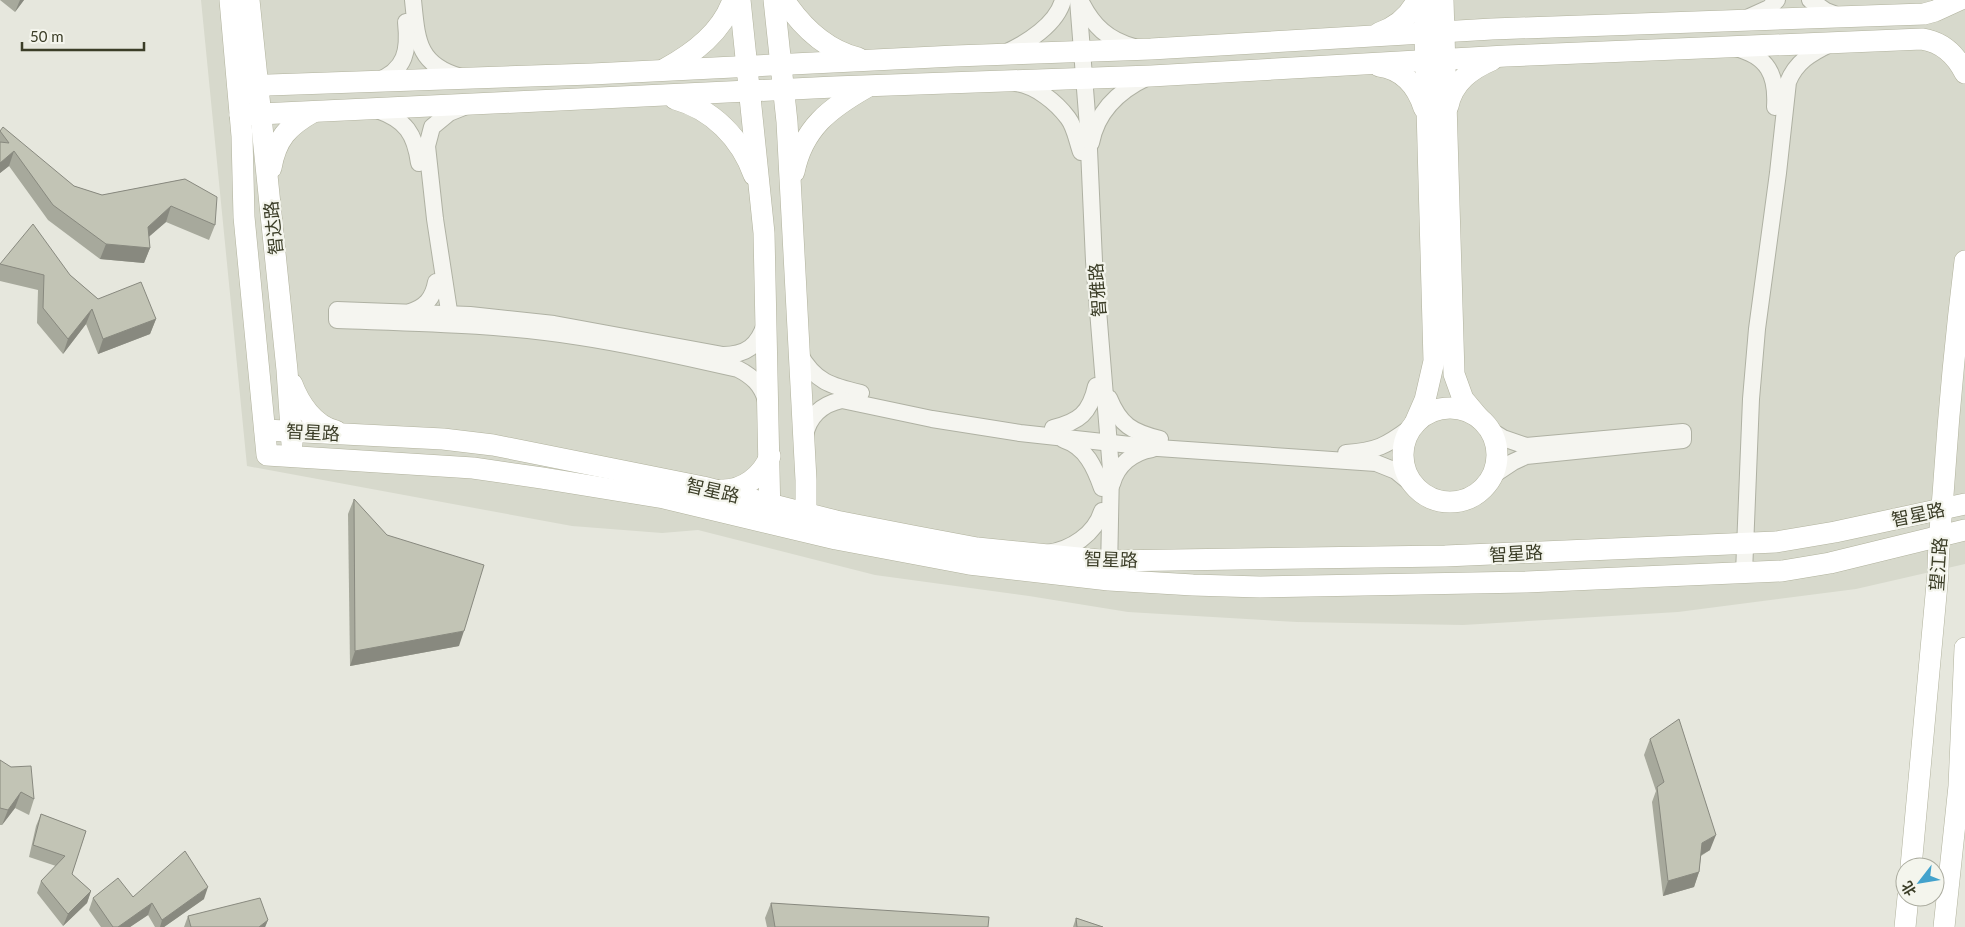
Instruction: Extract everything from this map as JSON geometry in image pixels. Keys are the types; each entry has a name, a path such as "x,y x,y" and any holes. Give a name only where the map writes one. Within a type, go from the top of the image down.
{"main road":[{"name":"智达路","path":"230,0 248,86 251,115 269,188 287,370 293,457"},
{"name":"智达路","path":"248,86 253,46 249,0"},
{"path":"663,70 679,61 708,39 720,26 733,0"},
{"path":"740,0 764,233 770,513"},
{"path":"774,0 791,192 806,476 806,522"},
{"path":"784,0 795,17 824,42 845,54 866,60"},
{"path":"1366,37 1396,26 1407,15 1417,0"},
{"path":"1424,0 1434,33 1437,116 1454,374 1463,398 1484,424 1496,445 1497,461 1492,476 1483,489 1476,494 1454,503 1438,502 1424,496 1413,486 1405,472 1402,457 1404,442 1425,400 1434,361 1437,116 1467,73 1499,56"},
{"path":"1434,33 1443,0"},
{"path":"1449,0 1461,16 1478,27 1497,29"},
{"path":"248,86 1151,50 1497,29 1924,14 1959,0"},
{"path":"251,115 870,86 1152,76 1499,56 1922,39 1933,41 1942,46 1954,56 1965,73"},
{"path":"253,46 260,62 272,72 287,81 306,84"},
{"path":"1364,64 1388,67 1399,72 1410,81 1437,116"},
{"path":"791,192 796,159 812,129 837,106 870,86"},
{"path":"667,96 688,102 724,126 735,138 744,154 760,193"},
{"path":"269,188 274,149 291,127 313,112"},
{"name":"智达路","path":"251,115 244,217 267,455"},
{"name":"望江路","path":"1912,857 1938,573 1938,536 1942,509 1950,396 1965,261"},
{"path":"287,370 297,396 306,410 317,421 330,430 351,434"},
{"path":"1412,426 1421,417 1434,410 1449,408 1465,410 1484,424"},
{"name":"智星路","path":"265,430 443,439 492,445 714,490 770,513"},
{"name":"智星路","path":"267,455 473,468 532,476 770,513 806,522 863,544 969,564 1105,570 1260,587 1526,582 1782,571 1830,563 1965,530"},
{"path":"714,490 733,489 750,482 759,475 770,456"},
{"path":"806,476 815,502 836,521"},
{"name":"智星路","path":"806,522 836,521 977,548 1038,554 1105,570 1776,542 1806,538 1965,504"},
{"path":"1944,927 1959,786 1965,648"},
{"path":"1906,927 1907,907"}],"street":[{"path":"375,82 395,71 402,62 406,52 408,39 404,0"},
{"path":"413,0 417,38 422,50 439,67 468,78"},
{"path":"1000,55 1038,33 1051,20 1063,0"},
{"name":"智雅路","path":"1070,0 1078,52 1094,261 1106,489 1105,570"},
{"path":"1079,0 1089,19 1100,31 1116,42 1151,50"},
{"name":"智雅路","path":"1078,52 1079,0"},
{"path":"1743,20 1769,8 1777,0"},
{"path":"1810,0 1826,11 1841,17"},
{"path":"1740,543 1757,329 1788,82 1791,73 1804,59 1833,43"},
{"path":"1730,47 1744,50 1764,63 1775,80 1776,93 1772,154 1754,279 1747,344 1739,574"},
{"path":"1085,153 1101,117 1111,103 1124,90 1152,76"},
{"path":"1004,81 1027,85 1041,93 1056,106 1069,118 1085,153"},
{"path":"445,319 427,146 432,127 440,119 470,105"},
{"path":"375,110 400,120 414,137 441,287 451,300 470,315"},
{"path":"410,312 418,309 441,287"},
{"path":"767,317 760,335 751,348 742,354 723,356 564,325 470,315 445,319 337,320 337,310 410,312 445,319 580,336 631,345 738,369 749,375 759,385 769,412"},
{"path":"799,353 814,375 836,387 920,408 1054,432 1081,449 1091,462 1106,489 1127,460 1159,444 1343,453 1367,452 1380,448 1412,426"},
{"path":"1054,432 1080,417 1088,408 1100,387 1122,421 1159,444"},
{"path":"804,445 806,430 814,413 828,403 842,400 854,401 932,419 1159,444 1376,464 1396,471 1413,486"},
{"path":"1484,424 1503,438 1526,446 1683,432 1683,440 1526,456 1512,462 1492,476"},
{"name":"智雅路","path":"1105,570 1102,511 1106,489"},
{"path":"1038,554 1055,552 1079,541 1098,522 1102,511"}],"shaded area":[{"path":"201,0 1965,0 1965,564 1856,589 1678,612 1463,625 1297,622 1128,612 1029,596 875,575 698,530 662,533 572,526 247,466"}],"building":[{"path":"3,127 74,186 102,195 185,179 217,197 215,225 171,206 148,227 150,248 106,244 53,205 14,151 0,163 0,142 9,143 0,131"},
{"path":"33,224 70,275 98,299 141,282 156,319 103,339 92,309 68,339 43,308 44,275 0,264"},
{"path":"354,499 387,535 484,565 464,631 355,651"},
{"path":"1679,719 1716,835 1702,843 1699,872 1668,881 1657,787 1664,782 1650,739"},
{"path":"0,760 11,767 31,766 34,799 21,792 8,810 0,808"},
{"path":"41,814 86,831 72,874 91,891 68,914 41,881 65,856 33,845"},
{"path":"185,851 208,887 162,920 152,903 118,927 113,927 93,898 118,878 133,897"},
{"path":"260,898 268,920 259,927 191,927 188,916"},
{"path":"771,903 989,917 988,927 775,927"},
{"path":"1076,918 1103,927 1077,927"}]}
